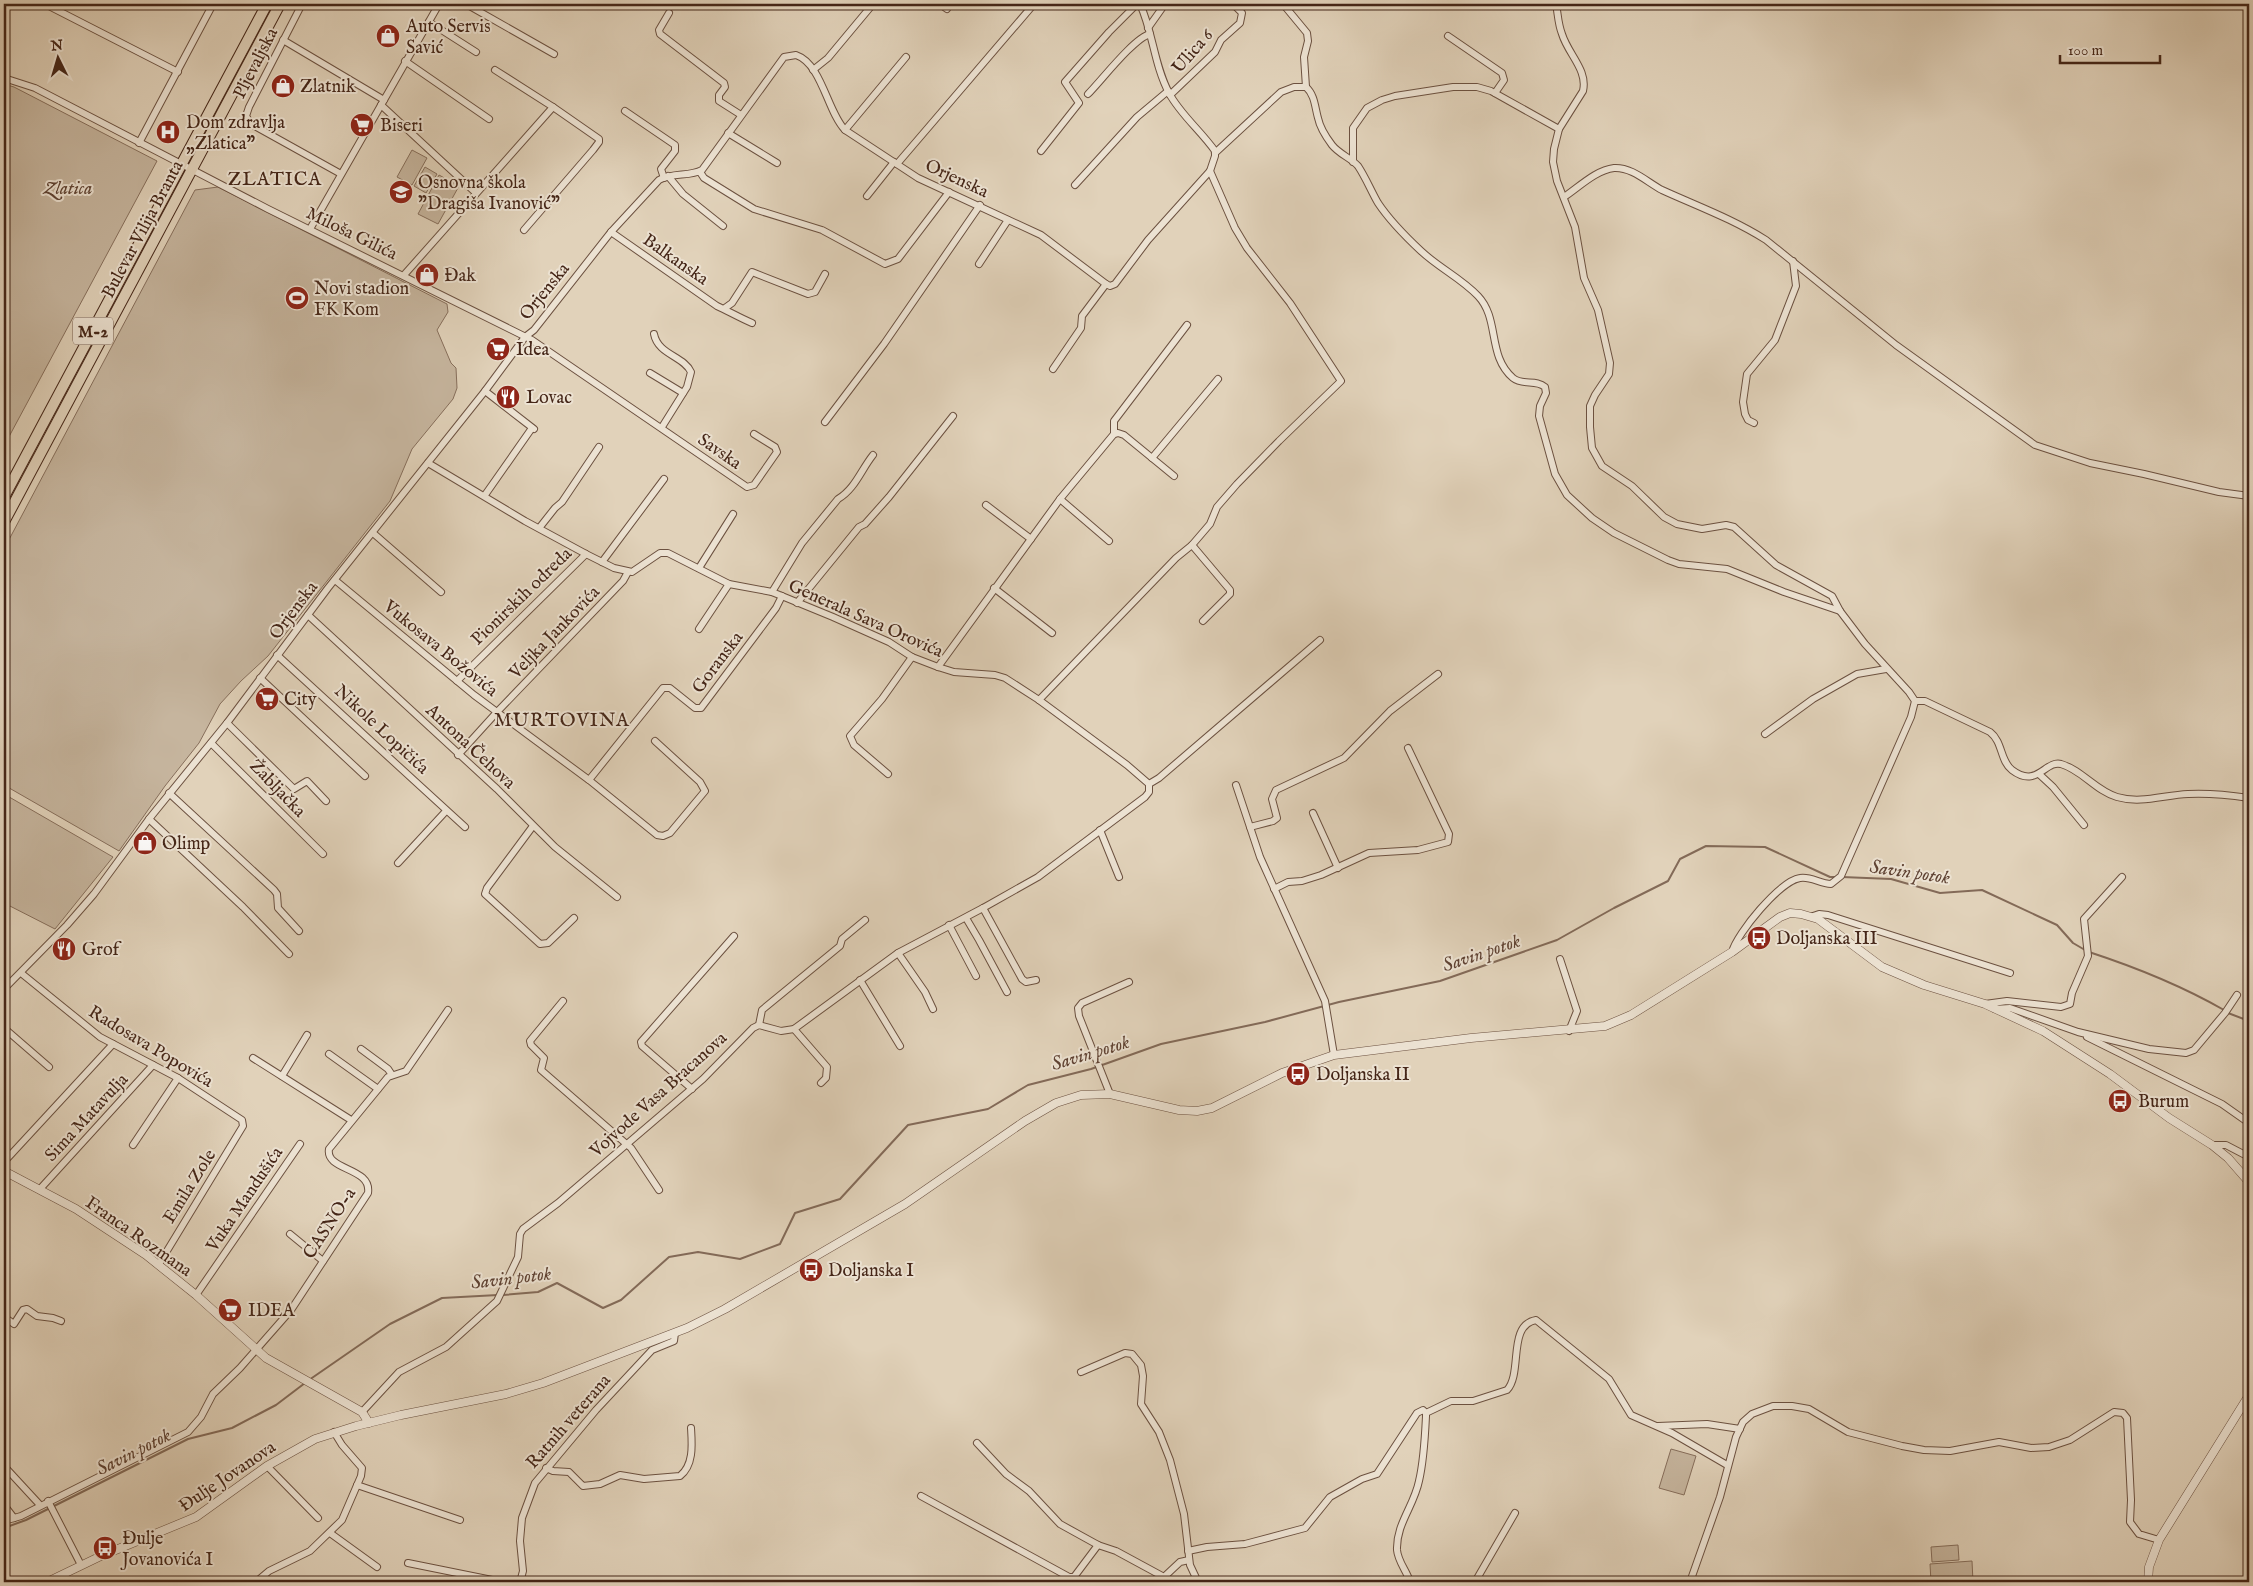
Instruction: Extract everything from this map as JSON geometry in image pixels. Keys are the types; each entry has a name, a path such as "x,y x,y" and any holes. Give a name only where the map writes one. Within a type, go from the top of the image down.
{"main road":[{"name":"Bulevar Vilija Branta","path":"4,497 267,4"},
{"name":"Bulevar Vilija Branta","path":"4,522 280,4"}],"street":[{"path":"45,4 178,72"},
{"path":"140,143 214,4"},
{"name":"Pljevaljska","path":"302,4 249,107 247,119 251,124 341,174"},
{"path":"310,229 439,4"},
{"path":"466,4 554,54"},
{"path":"813,70 828,58 873,4"},
{"path":"940,4 947,9"},
{"path":"867,196 1034,4"},
{"path":"1042,151 1079,102 1065,82 1109,32 1138,4 1149,31 1159,68 1169,93 1216,153"},
{"path":"1088,94 1149,31 1165,4"},
{"name":"Ulica 6","path":"1169,93 1202,66 1215,52 1221,40 1240,23 1242,13 1233,4"},
{"path":"1283,4 1308,33 1304,62 1306,87 1312,94 1318,119 1327,138 1337,151 1359,168 1378,203 1422,252 1464,283 1483,301 1488,313 1496,351 1504,368 1513,378 1523,383 1541,384 1545,387 1546,393 1540,406 1539,416 1547,449 1561,486 1578,506 1614,533 1662,558 1679,564 1727,569 1784,592 1840,611"},
{"path":"1556,4 1561,34 1578,64 1584,82 1583,91 1559,129 1554,149 1554,162 1557,181 1575,228 1584,278 1598,310 1610,362 1608,374 1590,406 1590,438 1597,458 1602,466 1632,486 1664,517 1677,524 1702,529 1734,526 1776,565 1832,596 1840,611 1886,670 1905,688 1915,701 1914,711 1839,878 1828,884 1804,878 1789,883 1762,908 1736,942 1732,952"},
{"path":"669,13 660,30 660,34 724,83 725,87 719,95 719,101 741,115"},
{"path":"429,22 476,52"},
{"path":"1448,36 1502,73 1504,80 1495,93"},
{"path":"283,40 382,102 476,193"},
{"name":"Orjenska","path":"700,172 784,58 793,55 800,56 813,70 838,121 845,130 918,178 1042,234 1106,284"},
{"path":"845,130 906,56"},
{"path":"406,61 489,118"},
{"path":"495,70 597,137 599,142 524,230"},
{"name":"Miloša Gilića","path":"4,78 35,88 526,338"},
{"path":"1053,370 1080,328 1082,316 1106,284 1110,286 1115,284 1158,228 1210,171 1216,153 1282,92 1294,86 1306,87"},
{"path":"1353,162 1352,133 1354,124 1367,108 1382,100 1453,87 1476,86 1495,93 1559,129"},
{"path":"1075,185 1137,117 1161,95 1169,93"},
{"path":"404,275 553,107"},
{"path":"625,111 675,145 675,151 661,170 683,194 723,226"},
{"path":"728,133 777,162"},
{"path":"1564,196 1603,171 1623,169 1642,177 1662,190 1744,226 1794,261 1896,345 2039,447 2090,463 2219,492 2249,496"},
{"path":"1039,700 1176,558 1192,545 1210,524 1217,507 1279,441 1341,381 1279,287 1263,270 1247,248 1235,228 1210,171"},
{"path":"666,177 700,172 704,178 754,209 822,230 885,264 898,259 948,192"},
{"name":"Orjenska","path":"4,990 83,908 169,793 227,723 335,580 486,392 526,338 611,232 649,189 666,177"},
{"path":"825,422 884,344 980,206"},
{"path":"979,264 1008,220"},
{"name":"Balkanska","path":"611,232 718,306 725,308 730,313 752,324"},
{"path":"1754,422 1748,420 1743,402 1748,374 1775,340 1796,286 1794,261"},
{"path":"725,308 730,306 752,272 808,294 815,292 825,274"},
{"path":"938,667 1060,499 1114,434 1114,421 1186,325"},
{"path":"654,334 662,348 690,370 691,378 662,427"},
{"name":"Savska","path":"526,338 662,427 747,487 754,485 777,452 775,447 754,434"},
{"path":"650,373 683,393"},
{"path":"1152,458 1218,379"},
{"path":"485,496 533,429 486,392"},
{"path":"797,603 859,527 889,497 953,416"},
{"path":"1114,434 1121,433 1174,476"},
{"path":"540,528 554,508 562,502 599,447"},
{"path":"772,592 802,542 838,499 846,494 873,455"},
{"path":"428,463 518,517 586,554 628,572"},
{"path":"602,562 664,479"},
{"path":"1060,499 1108,541"},
{"path":"986,505 1031,538"},
{"path":"699,568 733,514"},
{"path":"373,533 441,592"},
{"path":"1192,545 1230,590 1230,594 1204,621"},
{"name":"Generala Sava Orovića","path":"628,572 636,570 662,553 668,553 729,584 772,592 889,642 912,657 938,667 954,672 999,676 1039,700 1127,765 1149,784"},
{"name":"Pionirskih odreda","path":"457,681 586,554"},
{"name":"Veljka Jankovića","path":"458,755 623,581 628,572"},
{"name":"Vukosava Božovića","path":"335,580 497,712 589,780 657,835 666,836 705,791 700,782 656,741"},
{"path":"699,630 729,584"},
{"path":"994,588 1052,633"},
{"name":"Goranska","path":"589,780 663,688 670,688 695,708 701,708 776,608 782,596"},
{"name":"Antona Čehova","path":"308,615 497,789 555,847 617,897"},
{"path":"865,920 842,940 840,946 762,1010 759,1025 781,1031 794,1029 898,952 966,918 1038,876 1145,797 1149,792 1149,784 1159,778 1320,640"},
{"name":"Nikole Lopičića","path":"278,655 376,743 465,827"},
{"path":"888,774 854,745 850,736 882,699 912,657"},
{"path":"1765,734 1813,699 1856,674 1886,670"},
{"path":"1250,827 1273,821 1277,818 1272,799 1276,790 1344,758 1390,711 1438,674"},
{"path":"260,678 365,776"},
{"path":"1915,701 1925,701 1990,732 1997,737 2011,769 2028,777 2039,774 2053,765 2060,764 2085,776 2104,791 2115,796 2136,800 2196,794 2249,798"},
{"path":"227,723 294,789 307,781 326,801"},
{"name":"Žabljačka","path":"211,743 323,854"},
{"path":"1274,889 1288,882 1302,881 1338,868 1372,852 1426,849 1448,842 1449,839 1443,820 1408,748"},
{"path":"2039,774 2053,787 2084,824"},
{"path":"1236,785 1260,857 1325,1001 1334,1055"},
{"path":"169,793 274,890 277,894 278,908 299,931"},
{"path":"398,863 446,811"},
{"path":"1313,813 1338,868"},
{"path":"149,819 243,907 288,954"},
{"path":"533,826 487,888 485,894 540,944 548,943 574,918"},
{"path":"1100,830 1119,877"},
{"path":"1985,1004 2007,1002 2067,1007 2070,1004 2072,993 2088,952 2084,919 2122,877"},
{"path":"983,908 1022,979 1026,982 1036,980"},
{"name":"Đulje Jovanova","path":"47,1582 81,1565 196,1517 267,1466 294,1450 334,1432 424,1410 506,1394 543,1383 675,1333 724,1309 905,1204 1047,1107 1081,1096 1110,1094 1178,1110 1197,1111 1212,1108 1282,1073 1334,1055 1471,1038 1598,1027 1618,1022 1732,952 1785,915 1795,913 1813,916"},
{"path":"1813,916 1819,914 1828,915 2010,973"},
{"path":"1813,916 1834,929 1865,956 1882,967 1924,985 1985,1004 2059,1040 2110,1074 2169,1118 2212,1145 2228,1158 2249,1182"},
{"path":"966,918 980,940 1007,992"},
{"path":"949,925 976,976"},
{"path":"692,1089 642,1046 641,1042 734,936"},
{"path":"898,952 925,992 933,1009"},
{"path":"1560,959 1577,1011 1569,1031"},
{"name":"Radosava Popovića","path":"20,973 90,1030 178,1078 240,1118 243,1124"},
{"path":"860,980 900,1046"},
{"path":"1110,1094 1079,1016 1078,1008 1082,1002 1129,982"},
{"path":"2078,1032 2149,1049 2186,1052 2194,1050 2227,1011 2237,995"},
{"path":"563,1001 530,1041 531,1045 544,1058 541,1070 631,1148 659,1190"},
{"path":"1995,1009 2005,1007 2021,1011 2078,1032 2222,1104 2249,1123"},
{"name":"CASNO-a","path":"4,1521 40,1505 50,1505 88,1483 188,1432 201,1417 213,1394 256,1350 291,1310 366,1196 369,1189 364,1179 332,1160 329,1156 330,1148 378,1089 392,1075 402,1073 409,1067 448,1010"},
{"name":"Vojvode Vasa Bracanova","path":"362,1412 399,1372 446,1347 497,1300 518,1257 520,1234 523,1229 692,1089 753,1028 759,1025"},
{"path":"4,1028 49,1067"},
{"path":"794,1029 827,1067 826,1078 821,1083"},
{"path":"282,1076 307,1035"},
{"path":"4,1162 113,1044"},
{"path":"360,1049 388,1069 392,1075"},
{"path":"328,1054 378,1089"},
{"path":"253,1058 351,1120"},
{"name":"Sima Matavulja","path":"40,1189 154,1065"},
{"path":"133,1145 178,1078"},
{"name":"Emila Zole","path":"159,1264 229,1151 243,1124"},
{"name":"Vuka Mandušića","path":"196,1295 300,1144"},
{"path":"2212,1145 2226,1145 2249,1157"},
{"name":"Franca Rozmana","path":"4,1171 76,1209 159,1264 256,1350 362,1412 370,1423"},
{"path":"290,1234 323,1261"},
{"path":"4,1317 14,1324 25,1309 42,1318 53,1318 61,1321"},
{"path":"1426,1413 1451,1401 1473,1401 1507,1390 1514,1377 1520,1334 1524,1326 1536,1320 1609,1379 1631,1415 1657,1426 1727,1465"},
{"name":"Ratnih veterana","path":"520,1582 523,1572 520,1541 522,1518 535,1483 596,1410 652,1350 674,1341 675,1333"},
{"path":"1082,1372 1125,1353 1132,1354 1141,1365 1143,1376 1141,1404 1159,1432 1170,1460 1184,1514 1189,1560 1198,1582"},
{"path":"2148,1582 2149,1567 2159,1540 2249,1395"},
{"path":"1690,1582 1720,1497 1727,1465 1740,1428 1743,1422 1752,1414 1773,1406 1809,1408 1848,1432 1924,1450 1950,1451 1999,1442 2031,1448 2049,1447 2070,1440 2114,1412 2123,1412 2127,1418 2131,1500 2130,1522 2139,1534 2159,1540"},
{"path":"1188,1551 1207,1547 1245,1544 1305,1528 1330,1496 1362,1479 1377,1474 1417,1413 1423,1410 1426,1413"},
{"path":"1410,1582 1406,1569 1399,1558 1397,1545 1399,1532 1419,1481 1426,1413"},
{"path":"1657,1426 1707,1424 1740,1428"},
{"path":"546,1468 553,1471 569,1472 583,1486 600,1484 620,1475 644,1478 680,1476 684,1473 689,1462 692,1449 691,1428"},
{"path":"256,1582 270,1571 310,1551 330,1533 346,1514 362,1468 342,1445 334,1432"},
{"path":"977,1443 1006,1474 1029,1492 1060,1524 1098,1545 1116,1552 1164,1577 1180,1562 1189,1560"},
{"path":"4,1466 40,1505"},
{"path":"267,1466 318,1518"},
{"path":"357,1486 460,1520"},
{"path":"921,1496 1069,1577 1074,1577 1098,1545"},
{"path":"4,1505 14,1518"},
{"path":"50,1505 81,1565"},
{"path":"1475,1582 1515,1513"},
{"path":"330,1533 377,1567"},
{"path":"408,1563 502,1582"}],"green space":[{"name":"Zlatica","path":"4,84 14,87 157,161 4,446"},
{"path":"412,150 427,158 412,185 397,177"},
{"path":"425,167 437,174 426,193 414,186"},
{"path":"439,175 459,186 438,224 418,214"},
{"path":"218,187 447,304 448,312 437,330 451,363 456,368 457,388 453,399 412,449 390,501 268,656 220,704 199,743 165,786 119,851 4,785 4,549 195,190"},
{"path":"4,794 113,857 55,929 4,903"},
{"path":"1671,1449 1696,1456 1684,1495 1659,1488"},
{"path":"1958,1545 1959,1560 1932,1562 1931,1547"},
{"path":"1972,1561 1973,1582 1931,1582 1930,1564"}],"waterway":[{"name":"Savin potok","path":"503,1295 538,1292 557,1283 603,1308 621,1300 669,1257 698,1252 740,1259 780,1244 795,1213 840,1199 908,1125 988,1109 1028,1085 1091,1069 1161,1044 1265,1022 1339,1002 1440,981 1557,940 1614,908 1668,881 1680,859 1706,846 1765,847 1830,877 1835,877"},
{"name":"Savin potok","path":"1842,877 1891,879 1940,893 1982,890 2057,925 2073,943 2085,950"},
{"name":"Savin potok","path":"2089,952 2158,978 2224,1010"},
{"name":"Savin potok","path":"2228,1013 2249,1021"},
{"name":"Savin potok","path":"309,1380 390,1324 442,1298 498,1295"},
{"name":"Savin potok","path":"4,1528 26,1520 188,1439 232,1428 276,1405 305,1383"}],"place":[{"name":"Auto Servis Savić","path":"388,36"},
{"name":"Zlatnik","path":"283,86"},
{"name":"Biseri","path":"362,125"},
{"name":"Dom zdravlja „Zlatica”","path":"168,132"},
{"name":"Osnovna škola \"Dragiša Ivanović\"","path":"401,192"},
{"name":"Đak","path":"427,275"},
{"name":"Novi stadion FK Kom","path":"297,298"},
{"name":"Idea","path":"498,349"},
{"name":"Lovac","path":"508,397"},
{"name":"City","path":"267,699"},
{"name":"Olimp","path":"145,843"},
{"name":"Doljanska III","path":"1759,938"},
{"name":"Grof","path":"64,949"},
{"name":"Doljanska II","path":"1298,1074"},
{"name":"Burum","path":"2120,1101"},
{"name":"Doljanska I","path":"811,1270"},
{"name":"IDEA","path":"230,1310"},
{"name":"Đulje Jovanovića I","path":"105,1548"}],"district":[{"name":"ZLATICA","path":"275,178"},
{"name":"MURTOVINA","path":"562,719"}]}
